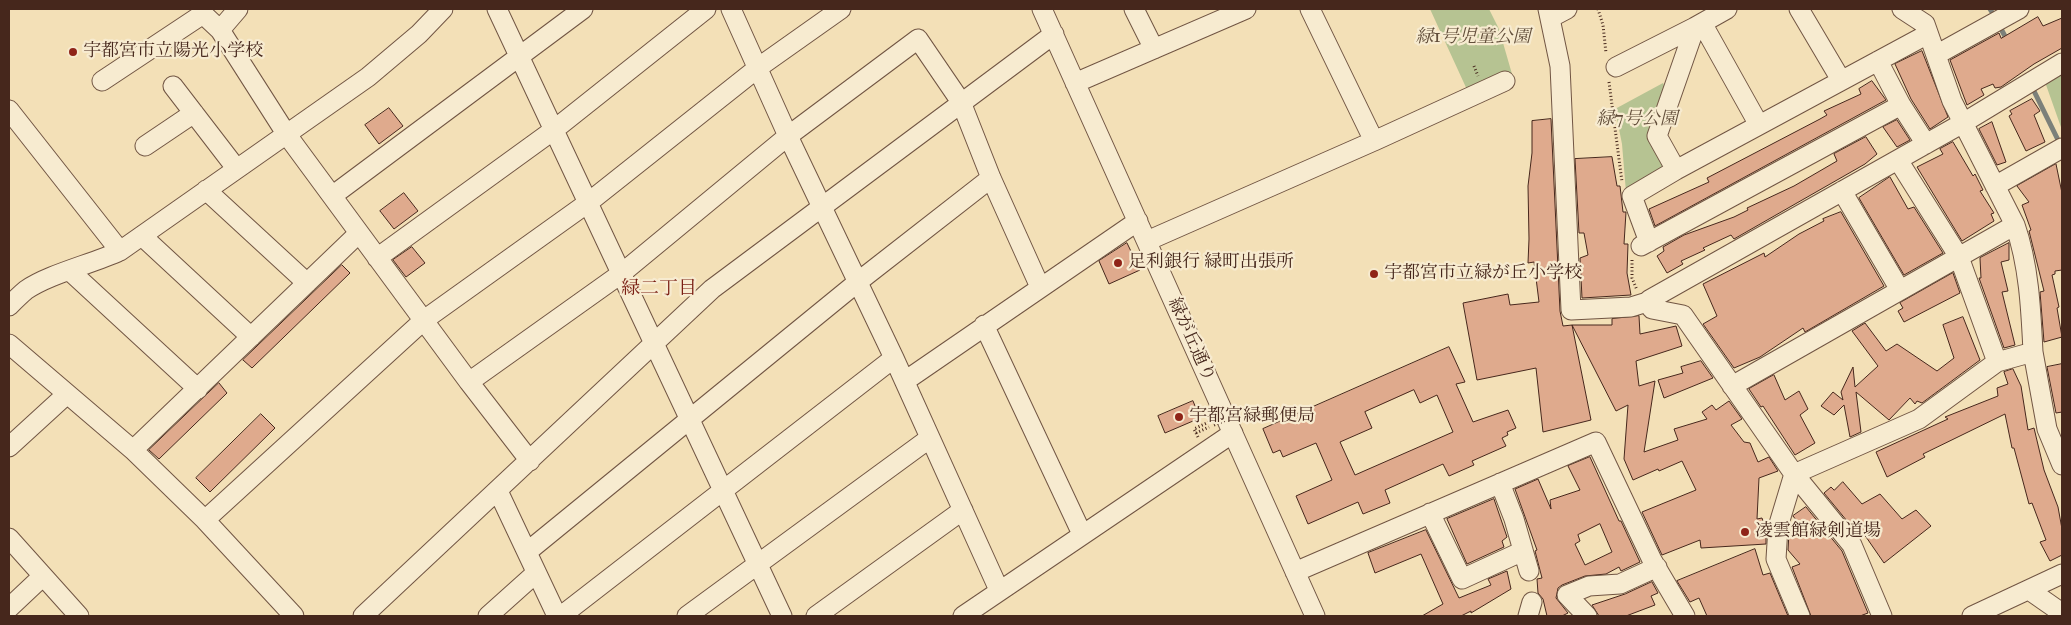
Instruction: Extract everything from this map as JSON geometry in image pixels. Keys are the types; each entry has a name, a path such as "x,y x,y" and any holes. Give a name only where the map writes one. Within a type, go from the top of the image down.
{"street":[{"path":"220,30 238,9"},
{"path":"9,306 26,290 49,278 120,251 142,236 236,168 287,135 368,77 419,34 444,9"},
{"path":"497,9 521,56 782,616"},
{"path":"332,196 583,9"},
{"path":"377,258 555,130 706,9"},
{"path":"730,9 788,136 859,281 999,590"},
{"path":"205,520 424,320 589,202 758,67 841,9"},
{"name":"緑が丘通り","path":"1042,9 1315,616"},
{"path":"1134,9 1154,49"},
{"path":"1075,83 1246,9"},
{"path":"1310,9 1374,141"},
{"path":"1567,9 1549,14 1560,66 1571,310 1631,307 1648,304 1963,123 2062,63"},
{"path":"1610,68 1727,9"},
{"path":"1799,9 1841,80"},
{"path":"1902,9 1925,24 1952,101 2015,225 2020,240 2030,306 2033,352 2055,425 2062,465"},
{"path":"1936,55 2019,9"},
{"path":"102,80 202,14 220,30 287,135 469,382 530,461"},
{"path":"1698,25 1759,125"},
{"path":"1676,170 1657,136 1698,25"},
{"path":"363,616 712,290 823,208 960,102 1054,34"},
{"path":"1901,105 1641,246 1632,196 1676,170 1928,34"},
{"path":"469,382 622,273 788,136 918,39 960,102 991,178 1040,287"},
{"path":"1878,61 1901,105 1926,144"},
{"path":"1147,241 1506,81"},
{"path":"173,86 236,168"},
{"path":"9,110 120,251"},
{"path":"145,146 194,113"},
{"path":"1995,186 2057,151"},
{"path":"1898,160 1958,257 1997,362"},
{"path":"527,552 859,281 991,178"},
{"path":"206,190 307,283"},
{"path":"1842,192 1900,290"},
{"path":"905,381 1138,221"},
{"path":"1732,386 2015,225"},
{"path":"133,450 359,232"},
{"path":"142,236 251,337"},
{"path":"70,271 198,389"},
{"path":"1648,304 1683,315 1794,474 1852,545 1882,616"},
{"path":"984,325 1082,534"},
{"path":"9,344 133,450 205,520 294,616"},
{"path":"1800,616 1776,559 1778,527 1794,474 1919,420 1997,362 2033,352"},
{"path":"561,616 894,358"},
{"path":"9,447 67,394"},
{"path":"963,616 1233,433"},
{"path":"687,616 930,438"},
{"path":"1295,572 1596,442 1657,567 1685,616"},
{"path":"1500,482 1529,571"},
{"path":"498,491 557,616"},
{"path":"816,616 963,510"},
{"path":"1430,513 1462,579 1523,551"},
{"path":"9,538 79,616"},
{"path":"1587,616 1567,595 1589,586 1620,584 1657,567"},
{"path":"488,616 536,573"},
{"path":"1972,616 2062,574"},
{"path":"9,608 43,576"},
{"path":"2029,590 2062,613"}],"path":[{"path":"1598,9 1604,25 1610,68 1622,184"},
{"path":"1641,246 1632,278 1648,304"},
{"path":"1196,433 1240,414"},
{"path":"1207,434 1198,438 1194,429 1211,420"}],"green space":[{"name":"緑1号児童公園","path":"1430,9 1489,9 1499,29 1512,74 1469,94"},
{"path":"2062,72 2062,130 2045,82"},
{"name":"緑7号公園","path":"1663,83 1667,91 1662,171 1626,192 1622,144 1615,109"}],"building":[{"path":"2038,17 2043,26 2062,18 2062,48 2034,64 2001,87 1995,88 1993,84 1981,89 1984,95 1967,105 1950,60 1999,33 2001,38"},
{"path":"1922,51 1948,117 1930,129 1911,99 1895,64"},
{"path":"1872,81 1886,100 1655,226 1649,209 1709,182 1707,178 1827,115 1824,111 1861,94 1859,89"},
{"path":"2032,99 2040,111 2034,115 2045,142 2026,151 2009,116 2012,114 2010,111"},
{"path":"389,108 403,126 379,144 365,125"},
{"path":"1551,119 1560,311 1563,326 1572,325 1591,420 1543,432 1536,368 1477,380 1463,303 1508,294 1510,305 1539,302 1534,262 1528,263 1528,186 1532,153 1532,121"},
{"path":"1897,120 1910,140 1897,147 1883,127"},
{"path":"1992,122 2006,162 1997,165 1979,129"},
{"path":"1866,137 1877,154 1865,164 1734,239 1731,235 1703,248 1705,250 1681,261 1683,264 1667,273 1657,256 1664,251 1663,247 1684,235 1734,217 1748,210 1747,208 1794,186 1837,161 1834,154"},
{"path":"1953,142 1973,176 1975,174 1983,190 1980,191 1994,213 1991,214 1994,221 1962,241 1917,167 1943,154 1940,149"},
{"path":"1612,157 1617,186 1620,186 1623,212 1626,212 1624,244 1628,244 1627,273 1631,295 1582,298 1580,258 1588,255 1584,233 1579,233 1575,159"},
{"path":"2056,164 2062,193 2062,270 2055,271 2055,274 2052,275 2059,307 2057,308 2062,337 2044,342 2040,292 2044,291 2029,231 2031,230 2022,205 2029,202 2017,186"},
{"path":"1890,177 1908,209 1914,207 1943,253 1904,275 1859,198"},
{"path":"404,193 418,211 394,229 380,211"},
{"path":"1841,212 1884,286 1805,332 1803,328 1760,357 1734,368 1703,324 1717,316 1703,284 1764,253 1765,257 1799,234 1824,221 1823,219"},
{"name":"足利銀行 緑町出張所","path":"1127,243 1140,270 1109,284 1099,261"},
{"path":"2009,243 2009,260 2001,262 2008,291 2002,292 2015,345 2004,348 1979,278 1981,278 1980,258"},
{"path":"412,247 425,263 406,277 393,260"},
{"path":"342,265 350,273 252,368 243,360"},
{"path":"1953,273 1960,293 1904,322 1898,311 1903,308 1900,303"},
{"path":"1639,316 1640,334 1676,326 1682,346 1636,361 1639,386 1655,381 1644,452 1678,440 1674,429 1707,419 1702,412 1712,405 1716,410 1729,401 1742,419 1731,425 1744,442 1750,443 1758,462 1769,457 1778,471 1759,478 1757,519 1762,518 1766,531 1766,544 1701,548 1700,540 1662,555 1642,512 1696,490 1682,461 1633,480 1624,459 1628,405 1616,411 1572,325 1612,325 1612,319"},
{"path":"1963,317 1980,360 1922,403 1917,401 1915,404 1910,398 1889,420 1856,392 1861,432 1850,437 1844,405 1834,415 1821,406 1833,392 1843,400 1841,392 1853,367 1855,387 1878,366 1852,331 1865,323 1886,351 1897,344 1937,371 1954,358 1943,325"},
{"path":"1449,347 1465,382 1456,384 1473,422 1508,410 1516,428 1507,432 1508,435 1502,438 1506,446 1472,461 1474,465 1449,476 1443,464 1385,490 1390,503 1363,514 1358,502 1308,524 1296,496 1332,480 1316,443 1283,457 1280,450 1273,453 1263,429","holes":["1414,390 1420,403 1437,395 1453,432 1355,475 1340,442 1372,428 1365,412"]},
{"path":"1701,361 1713,378 1664,398 1658,380 1683,373 1681,367"},
{"path":"2062,364 2062,412 2056,413 2047,367"},
{"path":"2013,369 2021,386 2028,430 2034,428 2044,470 2058,507 2062,529 2062,555 2050,561 2040,542 2046,540 2032,503 2029,504 2014,448 2012,448 2005,414 1923,454 1925,457 1887,477 1876,452 1948,419 1945,417 1998,396 1997,388 2008,384 2004,372"},
{"path":"1774,375 1785,400 1799,391 1808,409 1800,415 1815,443 1795,455 1763,406 1761,407 1749,389"},
{"path":"219,383 227,393 159,459 149,450"},
{"name":"宇都宮緑郵便局","path":"1193,401 1200,418 1165,433 1158,416"},
{"path":"261,414 275,428 210,492 196,478"},
{"path":"1590,457 1640,562 1621,571 1619,567 1606,574 1585,576 1562,585 1558,588 1556,598 1568,613 1562,616 1547,616 1543,599 1538,593 1537,579 1542,578 1535,551 1537,550 1515,489 1538,479 1551,509 1550,500 1580,490 1568,466","holes":["1600,524 1612,552 1585,565 1575,544 1580,541 1578,535"]},
{"path":"1843,482 1862,504 1880,494 1902,519 1916,510 1931,526 1884,563 1864,534 1861,538 1824,493 1831,487 1834,490"},
{"path":"1494,499 1507,537 1502,541 1504,547 1467,564 1447,519"},
{"path":"1806,507 1842,551 1868,613 1860,616 1811,616 1792,567 1800,564 1788,550 1789,532 1800,525 1793,516"},
{"path":"1426,530 1459,598 1491,585 1488,579 1507,571 1511,589 1471,613 1471,611 1461,616 1422,616 1443,604 1421,554 1375,573 1368,553"},
{"path":"1755,549 1763,575 1770,573 1788,616 1707,616 1699,598 1690,602 1677,581"},
{"path":"1652,582 1658,593 1651,596 1655,605 1626,616 1599,616 1592,605 1625,594"}],"waterway":[{"path":"1990,9 1995,17"},
{"path":"1999,25 2008,42"},
{"path":"2032,87 2060,144"}],"place":[{"name":"宇都宮市立陽光小学校","path":"73,52"},
{"name":"足利銀行 緑町出張所","path":"1118,263"},
{"name":"宇都宮市立緑が丘小学校","path":"1374,274"},
{"name":"宇都宮緑郵便局","path":"1179,417"},
{"name":"凌雲館緑剣道場","path":"1745,532"}],"district":[{"name":"緑二丁目","path":"659,289"}]}
